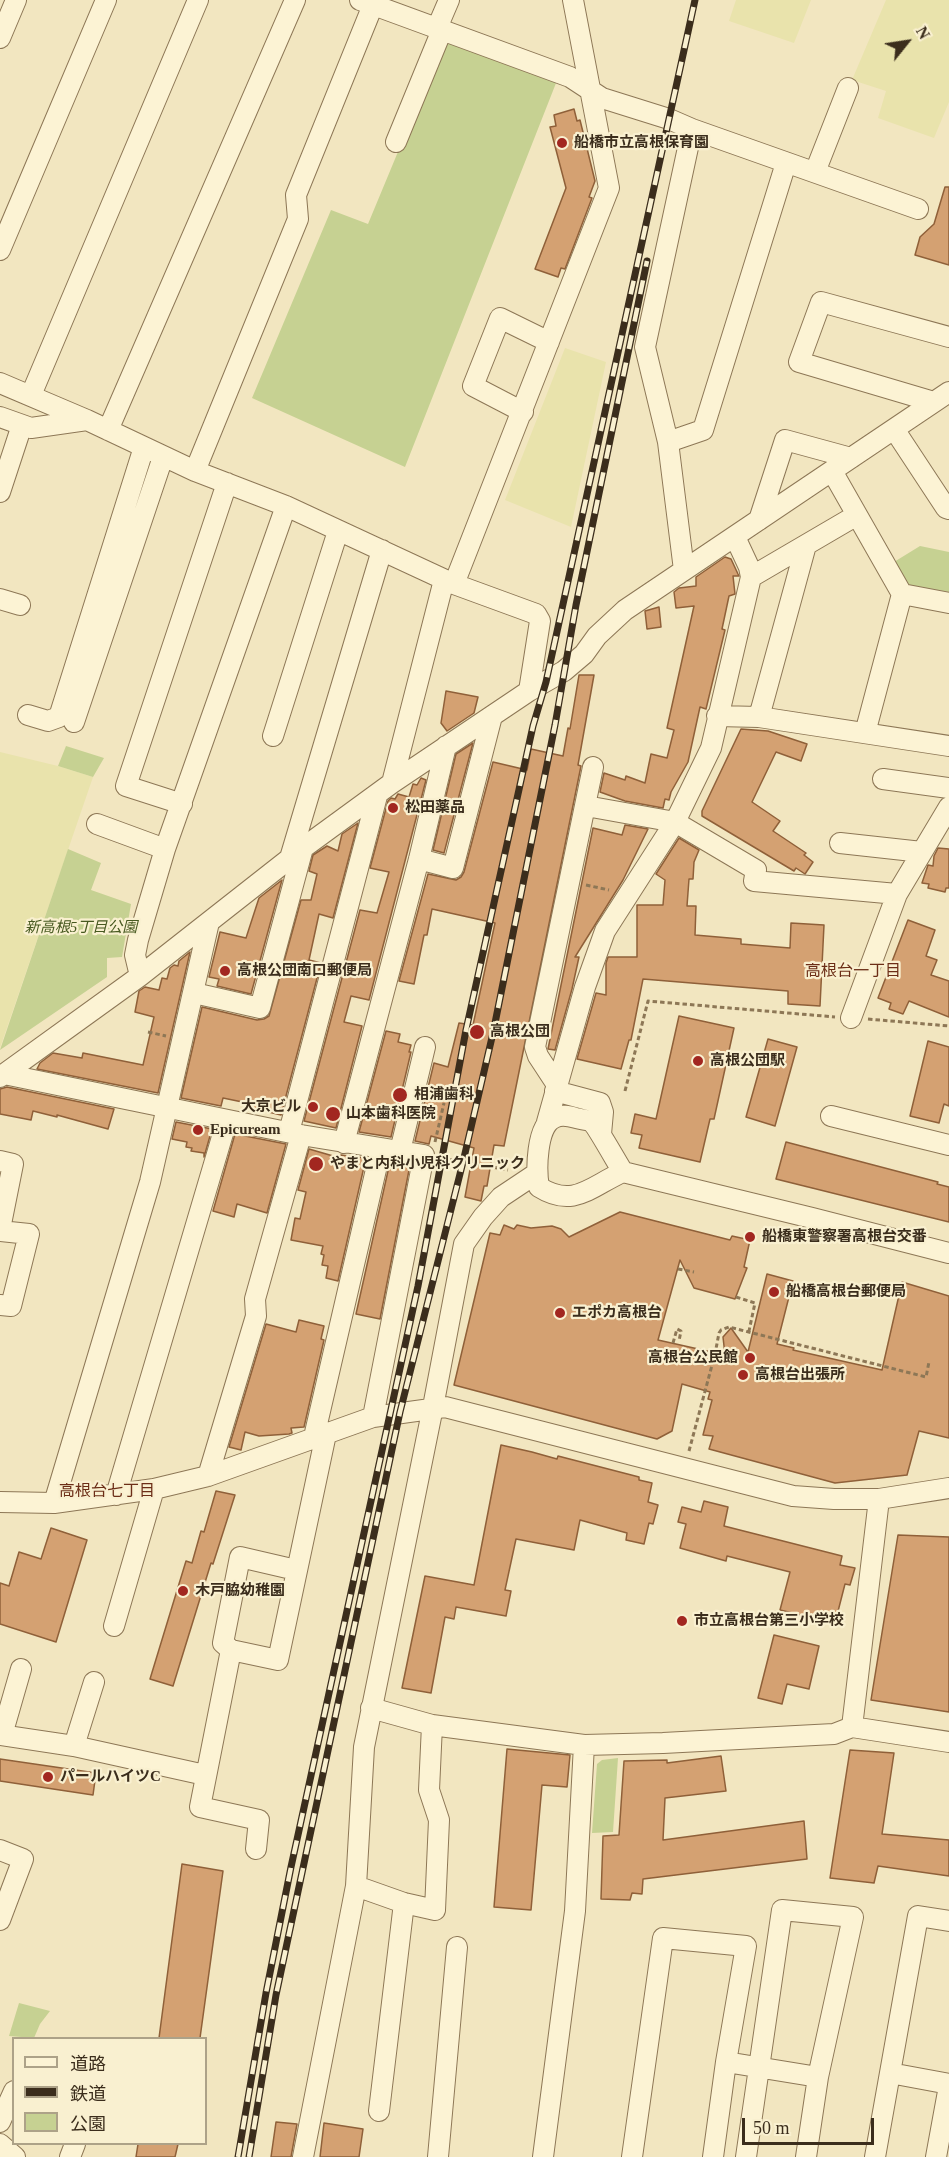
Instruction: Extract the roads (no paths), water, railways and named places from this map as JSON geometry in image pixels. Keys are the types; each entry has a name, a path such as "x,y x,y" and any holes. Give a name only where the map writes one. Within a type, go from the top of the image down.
{"street":[{"path":"0,38 16,0"},
{"path":"0,250 106,0"},
{"path":"31,395 198,0"},
{"path":"108,430 295,0"},
{"path":"396,142 448,0"},
{"path":"208,1476 256,1316 255,1299 295,1134 384,790 449,582 523,412 609,188 573,0"},
{"path":"195,471 298,219 296,195 369,2 570,76 603,98 669,119 918,209"},
{"path":"815,172 848,88"},
{"path":"684,570 668,442 645,347 692,129"},
{"path":"668,442 703,430 786,163"},
{"path":"941,397 799,362 821,302 949,337"},
{"path":"523,412 473,386 500,318 549,342"},
{"path":"0,382 195,471 286,506 449,582 536,614 540,621 529,691"},
{"path":"2,1076 140,976 296,853 446,746 529,691 564,671 584,654 597,636 625,610 941,397"},
{"path":"0,417 31,428 87,420"},
{"path":"0,492 22,425"},
{"path":"894,429 946,508 949,508"},
{"path":"759,520 785,440 851,458"},
{"path":"28,715 48,721 59,717 144,447"},
{"path":"74,722 164,457"},
{"path":"832,471 902,594 865,733"},
{"path":"182,804 126,786 227,483"},
{"path":"140,976 135,955 165,849 286,506"},
{"path":"751,578 857,514"},
{"path":"273,736 338,531"},
{"path":"538,1180 543,1130 548,1122 582,997 604,931 675,822 711,748 751,578 749,567 735,537"},
{"path":"759,717 806,545"},
{"path":"194,993 260,1008 296,853 382,550"},
{"path":"902,594 949,603"},
{"path":"0,599 20,605"},
{"path":"419,859 453,868 492,716"},
{"path":"717,716 759,717 949,746"},
{"path":"344,1143 419,859 446,746"},
{"path":"593,767 535,1047 556,1088 600,1103 603,1112 604,1142 614,1176"},
{"path":"883,779 949,788"},
{"path":"586,806 675,822 756,870 754,881 897,894"},
{"path":"850,1018 897,894 949,807"},
{"path":"97,825 165,849"},
{"path":"840,843 922,852"},
{"path":"54,1503 150,1182 209,922"},
{"path":"400,1151 425,1047"},
{"path":"2,1076 295,1134 428,1155 373,1418"},
{"path":"548,1122 555,1117 566,1116 591,1122 604,1142"},
{"path":"831,1116 949,1145"},
{"path":"116,1495 227,1120"},
{"path":"296,1570 240,1557 223,1643 231,1650 278,1660 296,1570 320,1436 381,1148"},
{"path":"0,1161 13,1164 0,1230 29,1234 11,1306 0,1305"},
{"path":"303,2157 356,1887 364,1747 370,1708 433,1407 464,1245 483,1217 514,1180 538,1180 553,1196 580,1196 614,1176 949,1253"},
{"path":"0,1502 54,1503 154,1489 208,1476 373,1418 433,1407 445,1407 793,1496 879,1499 949,1488"},
{"path":"114,1626 154,1489"},
{"path":"852,1727 879,1499"},
{"path":"231,1650 200,1807 259,1820 255,1849"},
{"path":"21,1669 1,1735 74,1746 205,1775"},
{"path":"74,1746 94,1682"},
{"path":"370,1708 432,1725 584,1745 834,1734 852,1727 949,1742"},
{"path":"356,1887 404,1903 435,1910 439,1820 429,1790 432,1725"},
{"path":"543,2157 575,1911 584,1745"},
{"path":"0,1850 23,1859 0,1920"},
{"path":"379,2111 404,1903"},
{"path":"746,2157 782,1910 853,1917 818,2077 806,2157"},
{"path":"875,2157 918,1916 949,1921"},
{"path":"632,2157 663,1938 746,1946 726,2062 713,2157"},
{"path":"438,2157 457,1947"},
{"path":"726,2062 818,2077"},
{"path":"890,2073 949,2085 936,2157"},
{"path":"0,2122 12,2095"},
{"path":"0,2144 15,2157"}],"railway":[{"path":"238,2157 266,1993 291,1867 418,1286 466,1030 533,726 546,682 695,0"},
{"path":"249,2157 276,1995 400,1412 493,1033 555,725 576,605 647,261"}],"place":[{"name":"船橋市立高根保育園","path":"562,143"},
{"name":"松田薬品","path":"393,808"},
{"name":"高根公団南口郵便局","path":"225,971"},
{"name":"高根公団","path":"477,1032"},
{"name":"高根公団駅","path":"698,1061"},
{"name":"相浦歯科","path":"400,1095"},
{"name":"大京ビル","path":"313,1107"},
{"name":"山本歯科医院","path":"333,1114"},
{"name":"Epicuream","path":"198,1130"},
{"name":"やまと内科小児科クリニック","path":"316,1164"},
{"name":"船橋東警察署高根台交番","path":"750,1237"},
{"name":"船橋高根台郵便局","path":"774,1292"},
{"name":"エポカ高根台","path":"560,1313"},
{"name":"高根台公民館","path":"750,1358"},
{"name":"高根台出張所","path":"743,1375"},
{"name":"木戸脇幼稚園","path":"183,1591"},
{"name":"市立高根台第三小学校","path":"682,1621"},
{"name":"パールハイツC","path":"48,1777"}],"district":[{"name":"高根台一丁目","path":"853,972"},
{"name":"高根台七丁目","path":"107,1492"}],"park label":[{"name":"新高根5丁目公園","path":"81,928"}]}
